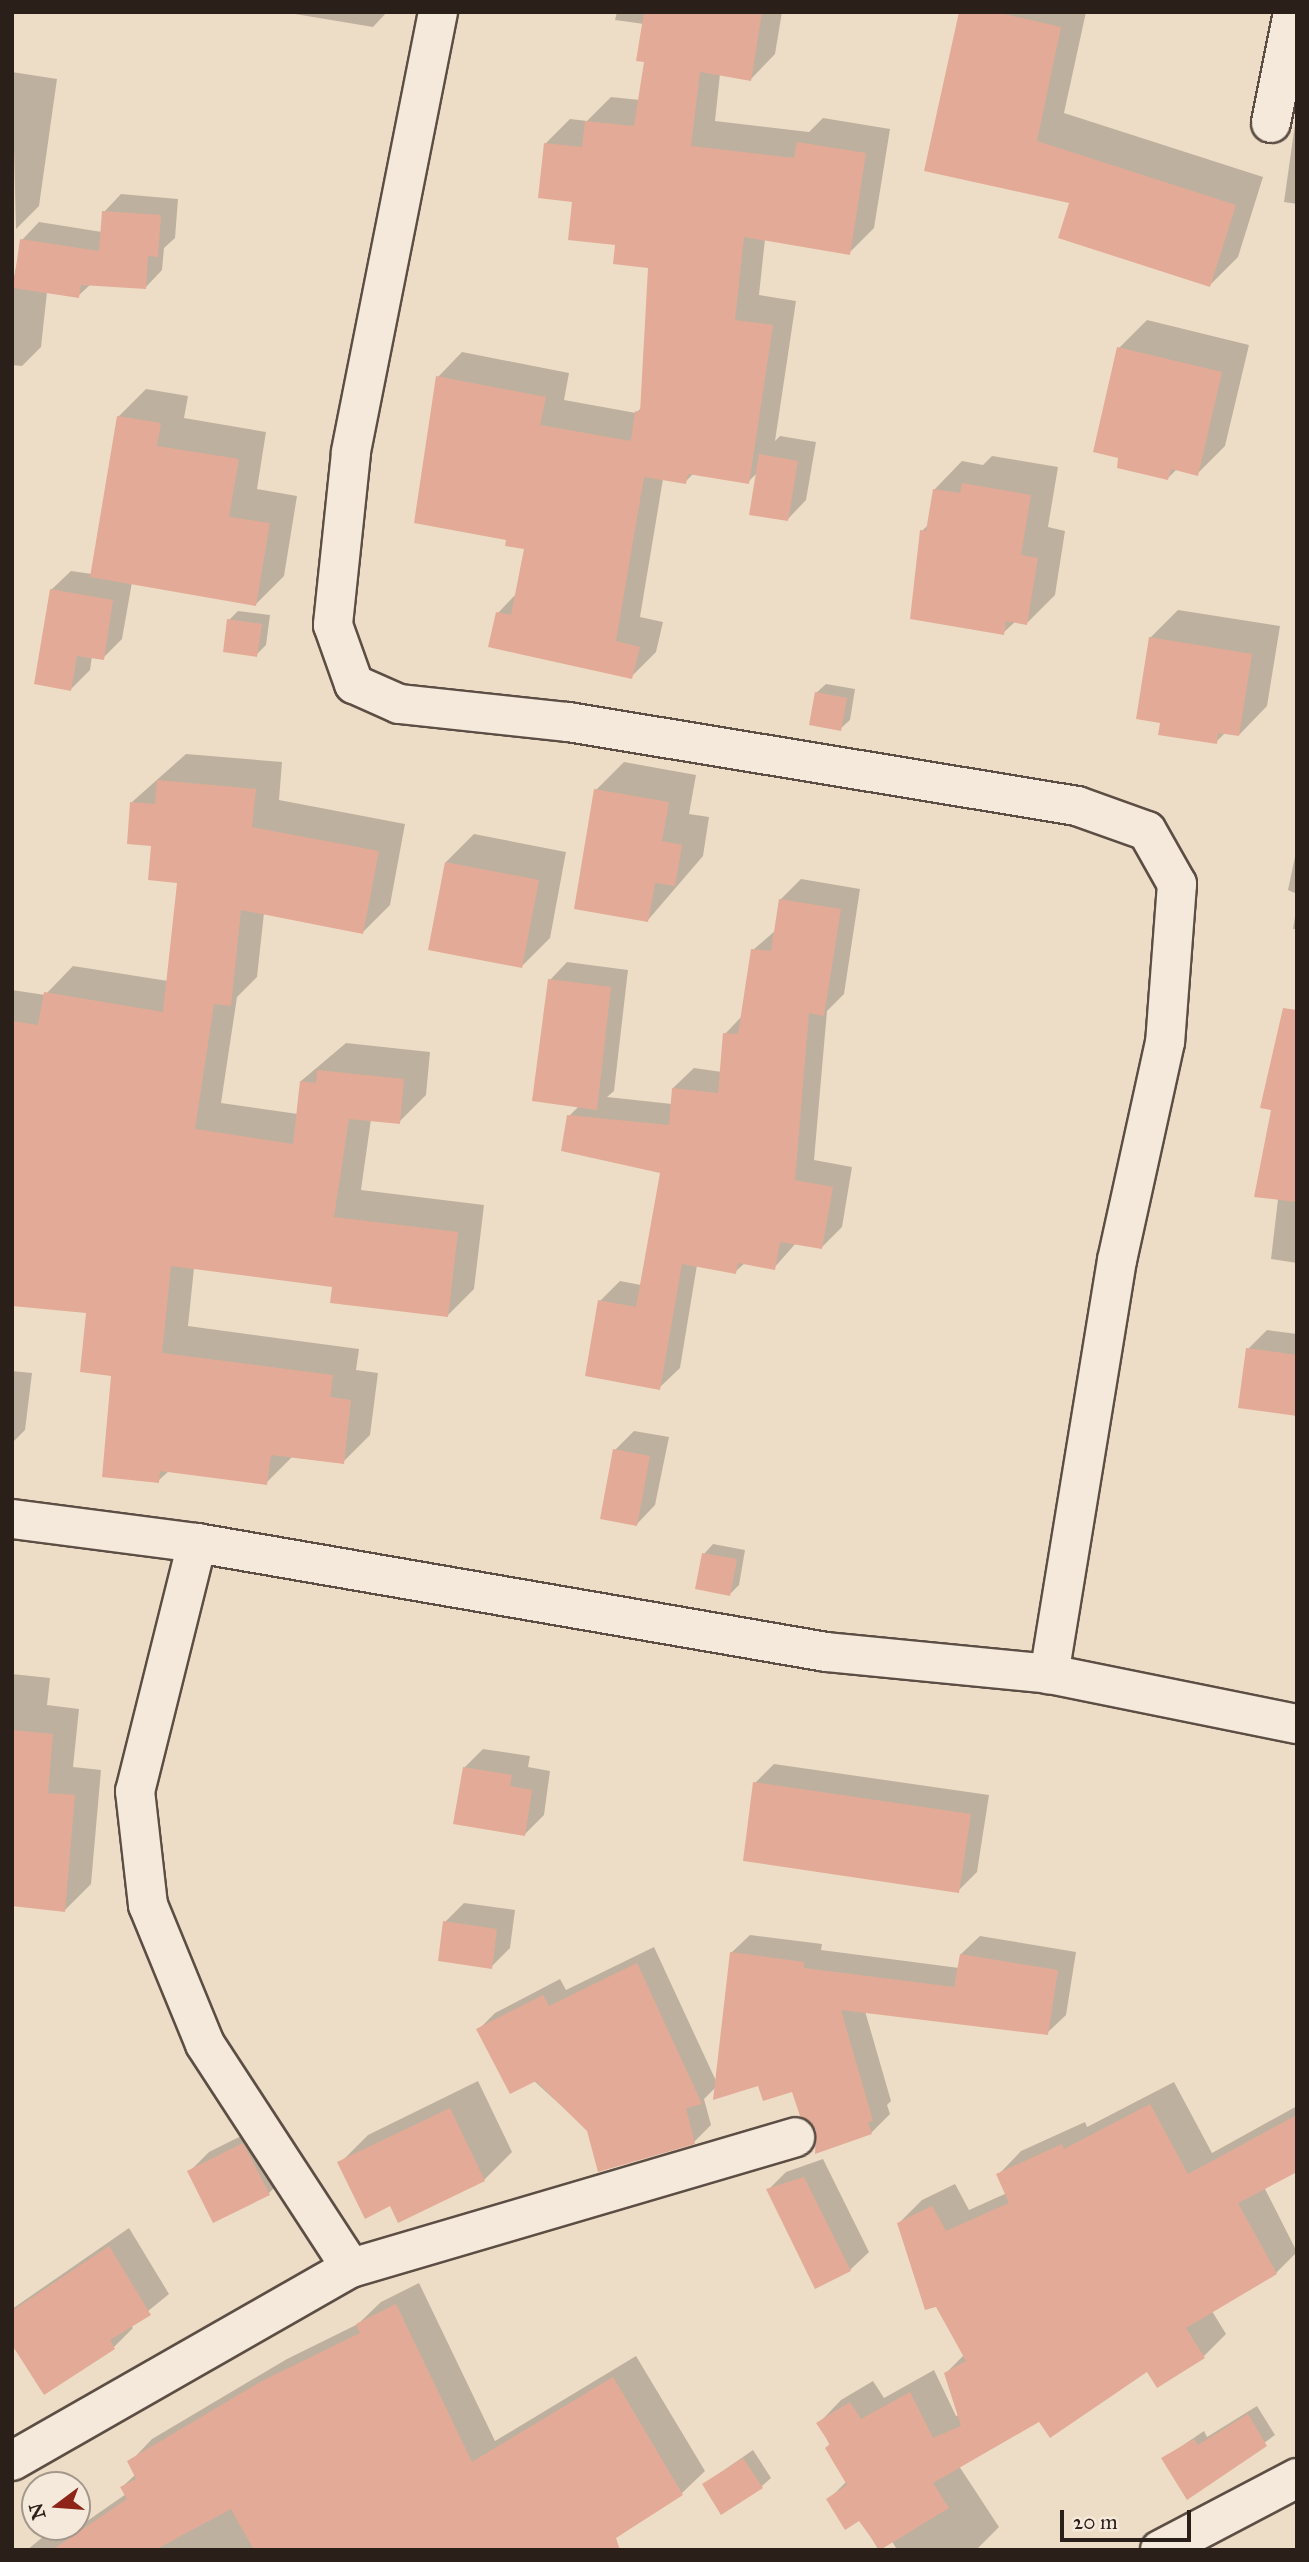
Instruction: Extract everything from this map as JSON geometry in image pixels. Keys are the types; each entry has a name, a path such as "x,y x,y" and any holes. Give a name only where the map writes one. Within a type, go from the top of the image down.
{"street":[{"path":"438,12 351,453 333,625 354,684 399,704 568,722 1077,806 1147,831 1177,884 1165,1042 1117,1260 1049,1674"},
{"path":"1271,124 1293,12"},
{"path":"12,1519 197,1543 826,1652 1049,1674 1297,1724"},
{"path":"197,1543 135,1791 148,1905 205,2044 351,2268"},
{"path":"12,2461 351,2268 796,2137"},
{"path":"1160,2550 1297,2478"}],"building":[{"path":"644,12 762,12 751,81 700,72 691,146 794,158 797,142 866,153 850,255 744,237 735,320 773,325 749,484 688,474 686,484 644,477 616,641 640,647 632,679 488,647 496,612 511,615 524,549 505,546 506,540 414,523 436,376 546,397 540,425 631,441 635,411 640,412 648,268 613,264 615,245 568,240 572,202 538,198 544,143 582,147 585,121 634,126 644,62 636,61"},
{"path":"959,12 995,12 1061,27 1037,141 1236,205 1210,287 1058,238 1069,203 924,171"},
{"path":"102,211 161,215 158,257 148,256 146,289 81,285 79,298 13,288 20,239 99,251"},
{"path":"1117,347 1222,372 1198,476 1171,469 1168,480 1117,468 1118,458 1093,452"},
{"path":"117,416 161,423 157,446 239,459 229,517 270,523 256,606 90,577"},
{"path":"759,454 798,461 788,521 749,515"},
{"path":"962,483 1031,495 1021,555 1038,558 1027,625 1006,621 1004,635 910,619 920,530 926,531 933,489 960,493"},
{"path":"50,589 113,600 104,660 77,656 71,691 34,684"},
{"path":"227,619 262,624 257,657 223,652"},
{"path":"1149,637 1252,654 1239,736 1218,733 1217,744 1158,735 1160,723 1136,719"},
{"path":"815,692 847,698 841,731 809,725"},
{"path":"157,780 256,789 252,827 379,851 363,934 241,910 231,1006 214,1004 195,1129 293,1144 300,1081 316,1083 317,1070 404,1079 400,1124 349,1119 334,1217 458,1232 448,1317 330,1303 332,1287 171,1266 162,1353 333,1375 330,1397 351,1400 344,1464 271,1455 267,1485 160,1471 159,1483 102,1477 111,1376 80,1372 86,1313 12,1306 12,1021 38,1025 44,992 163,1012 177,883 148,880 151,846 127,844 130,802 155,804"},
{"path":"594,789 669,802 662,841 682,845 675,886 655,883 648,922 574,909"},
{"path":"445,862 539,880 522,968 428,950"},
{"path":"779,899 841,909 824,1016 809,1013 795,1180 833,1187 822,1249 780,1242 775,1270 738,1263 736,1274 682,1264 660,1390 585,1376 598,1300 636,1307 660,1173 561,1151 567,1115 669,1125 672,1088 718,1093 723,1033 738,1034 751,949 771,951"},
{"path":"548,979 611,987 597,1110 532,1101"},
{"path":"1283,1008 1297,1010 1297,1202 1254,1197 1271,1110 1260,1108"},
{"path":"1246,1348 1297,1355 1297,1416 1238,1408"},
{"path":"613,1449 650,1456 637,1526 600,1519"},
{"path":"702,1553 737,1559 730,1596 695,1589"},
{"path":"12,1730 53,1734 48,1793 75,1795 65,1912 12,1906"},
{"path":"463,1767 512,1775 510,1786 532,1790 525,1836 453,1824"},
{"path":"753,1782 971,1814 959,1893 743,1861"},
{"path":"443,1921 497,1929 492,1969 438,1961"},
{"path":"730,1952 804,1962 804,1968 954,1987 960,1954 1058,1970 1048,2035 841,2010 873,2121 868,2122 872,2134 815,2154 816,2130 800,2116 792,2092 763,2101 758,2086 713,2100"},
{"path":"637,1963 702,2104 686,2108 695,2144 598,2172 587,2131 536,2081 510,2094 476,2029 543,1995 549,2006"},
{"path":"1150,2104 1188,2174 1297,2115 1297,2172 1238,2203 1277,2274 1186,2328 1205,2358 1157,2388 1147,2372 1050,2438 1039,2422 933,2483 949,2508 880,2550 859,2521 845,2530 826,2499 847,2485 825,2448 830,2444 816,2423 850,2402 861,2419 910,2392 933,2438 961,2426 944,2373 966,2361 936,2307 925,2310 897,2223 932,2206 946,2231 1009,2203 996,2174 1062,2144 1064,2149"},
{"path":"450,2108 485,2181 398,2223 390,2206 365,2219 337,2162"},
{"path":"243,2143 270,2195 213,2223 187,2171"},
{"path":"804,2177 851,2271 815,2289 766,2189"},
{"path":"109,2246 151,2315 110,2340 115,2349 44,2395 12,2345 12,2311"},
{"path":"396,2304 472,2462 613,2377 683,2495 616,2538 620,2550 254,2550 231,2509 155,2550 52,2550 65,2541 91,2541 91,2523 127,2499 120,2487 136,2479 127,2461 262,2381 360,2333 356,2324"},
{"path":"1248,2414 1267,2446 1187,2500 1161,2458 1194,2439 1198,2445"},
{"path":"743,2458 763,2488 721,2515 702,2484"}]}
